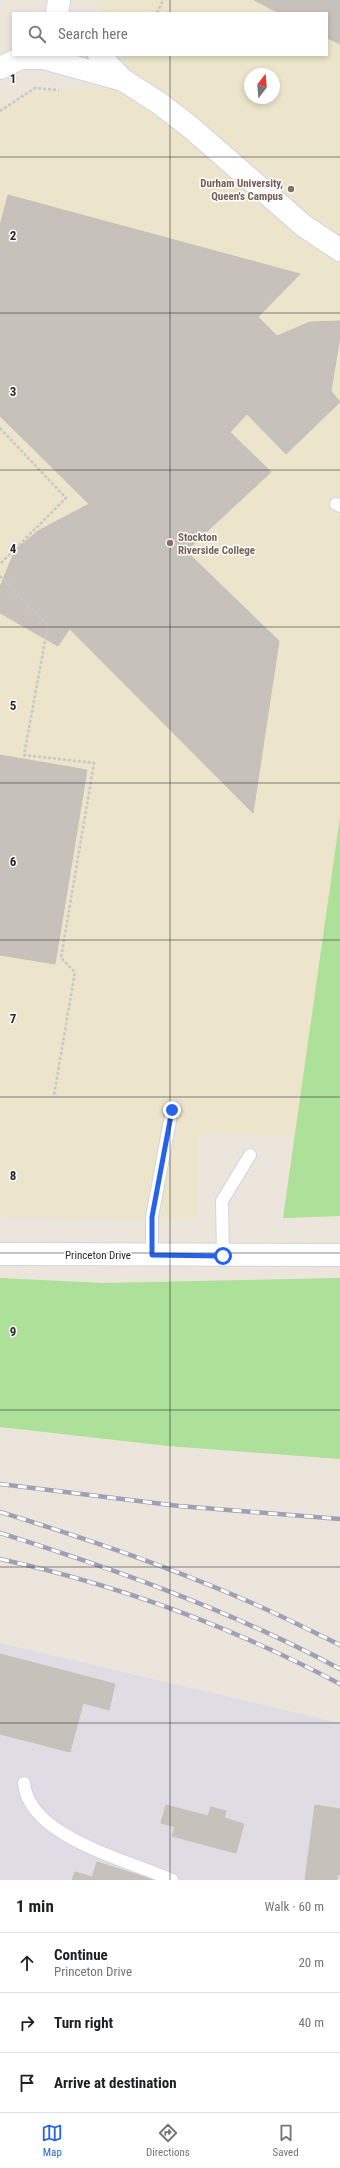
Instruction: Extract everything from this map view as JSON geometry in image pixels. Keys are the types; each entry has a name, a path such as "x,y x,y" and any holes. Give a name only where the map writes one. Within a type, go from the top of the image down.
{"street":[{"path":"57,12 59,0"},
{"path":"65,0 69,12"},
{"path":"100,56 123,80 159,103 304,226 340,250"},
{"path":"11,64 43,58 123,80"},
{"name":"Princeton Drive","path":"0,1254 223,1256 340,1255"}],"lane":[{"path":"152,1255 152,1217 172,1110"},
{"path":"223,1256 222,1201 250,1155"},
{"path":"24,1783 25,1794 31,1806 40,1818 58,1830 88,1846 172,1880"}],"path":[{"path":"157,12 163,0"},
{"path":"0,111 35,88 64,91"},
{"path":"0,428 66,498 0,564"},
{"path":"0,576 48,625 24,755 94,763 61,958 75,972 54,1095"}],"shaded area":[{"name":"Stockton Riverside College","path":"98,0 340,0 340,1217 283,1218 294,1137 199,1134 198,1219 0,1217 0,105 31,93 130,84 119,56 328,56 328,12 103,12"},
{"path":"0,1643 340,1723 340,1880 0,1880"}],"green space":[{"path":"340,817 340,1216 283,1218"},
{"path":"0,1278 103,1283 340,1278 340,1459 168,1446 0,1427"}],"building":[{"path":"254,0 340,0 340,44 328,38 328,12 277,12"},
{"path":"8,195 300,274 258,317 277,336 310,322 340,321 340,337 331,391 340,402 286,454 247,414 230,432 271,472 186,551 279,641 253,813 16,575 89,504 0,416 0,226"},
{"path":"89,504 16,575 70,628 58,646 0,613 0,587 15,550 38,531"},
{"path":"0,755 87,770 55,964 0,955"},
{"path":"0,1654 115,1684 109,1710 83,1703 70,1752 0,1734"},
{"path":"166,1805 208,1816 211,1807 226,1811 224,1818 244,1824 236,1853 172,1836 175,1827 161,1823"},
{"path":"315,1805 340,1809 340,1875 337,1875 337,1880 305,1880"},
{"path":"97,1862 154,1880 72,1880 75,1872 92,1877"}],"railway":[{"path":"0,1484 179,1506 340,1519"},
{"path":"0,1512 64,1532 190,1577 263,1608 340,1645"},
{"path":"0,1533 131,1577 216,1610 258,1628 340,1669"},
{"path":"0,1559 88,1581 174,1610 217,1626 258,1644 300,1663 340,1684"}],"place":[{"name":"Durham University, Queen's Campus","path":"291,189"},
{"name":"Stockton Riverside College","path":"170,543"}],"route":[{"path":"172,1110 152,1217 152,1255 223,1256"}]}
